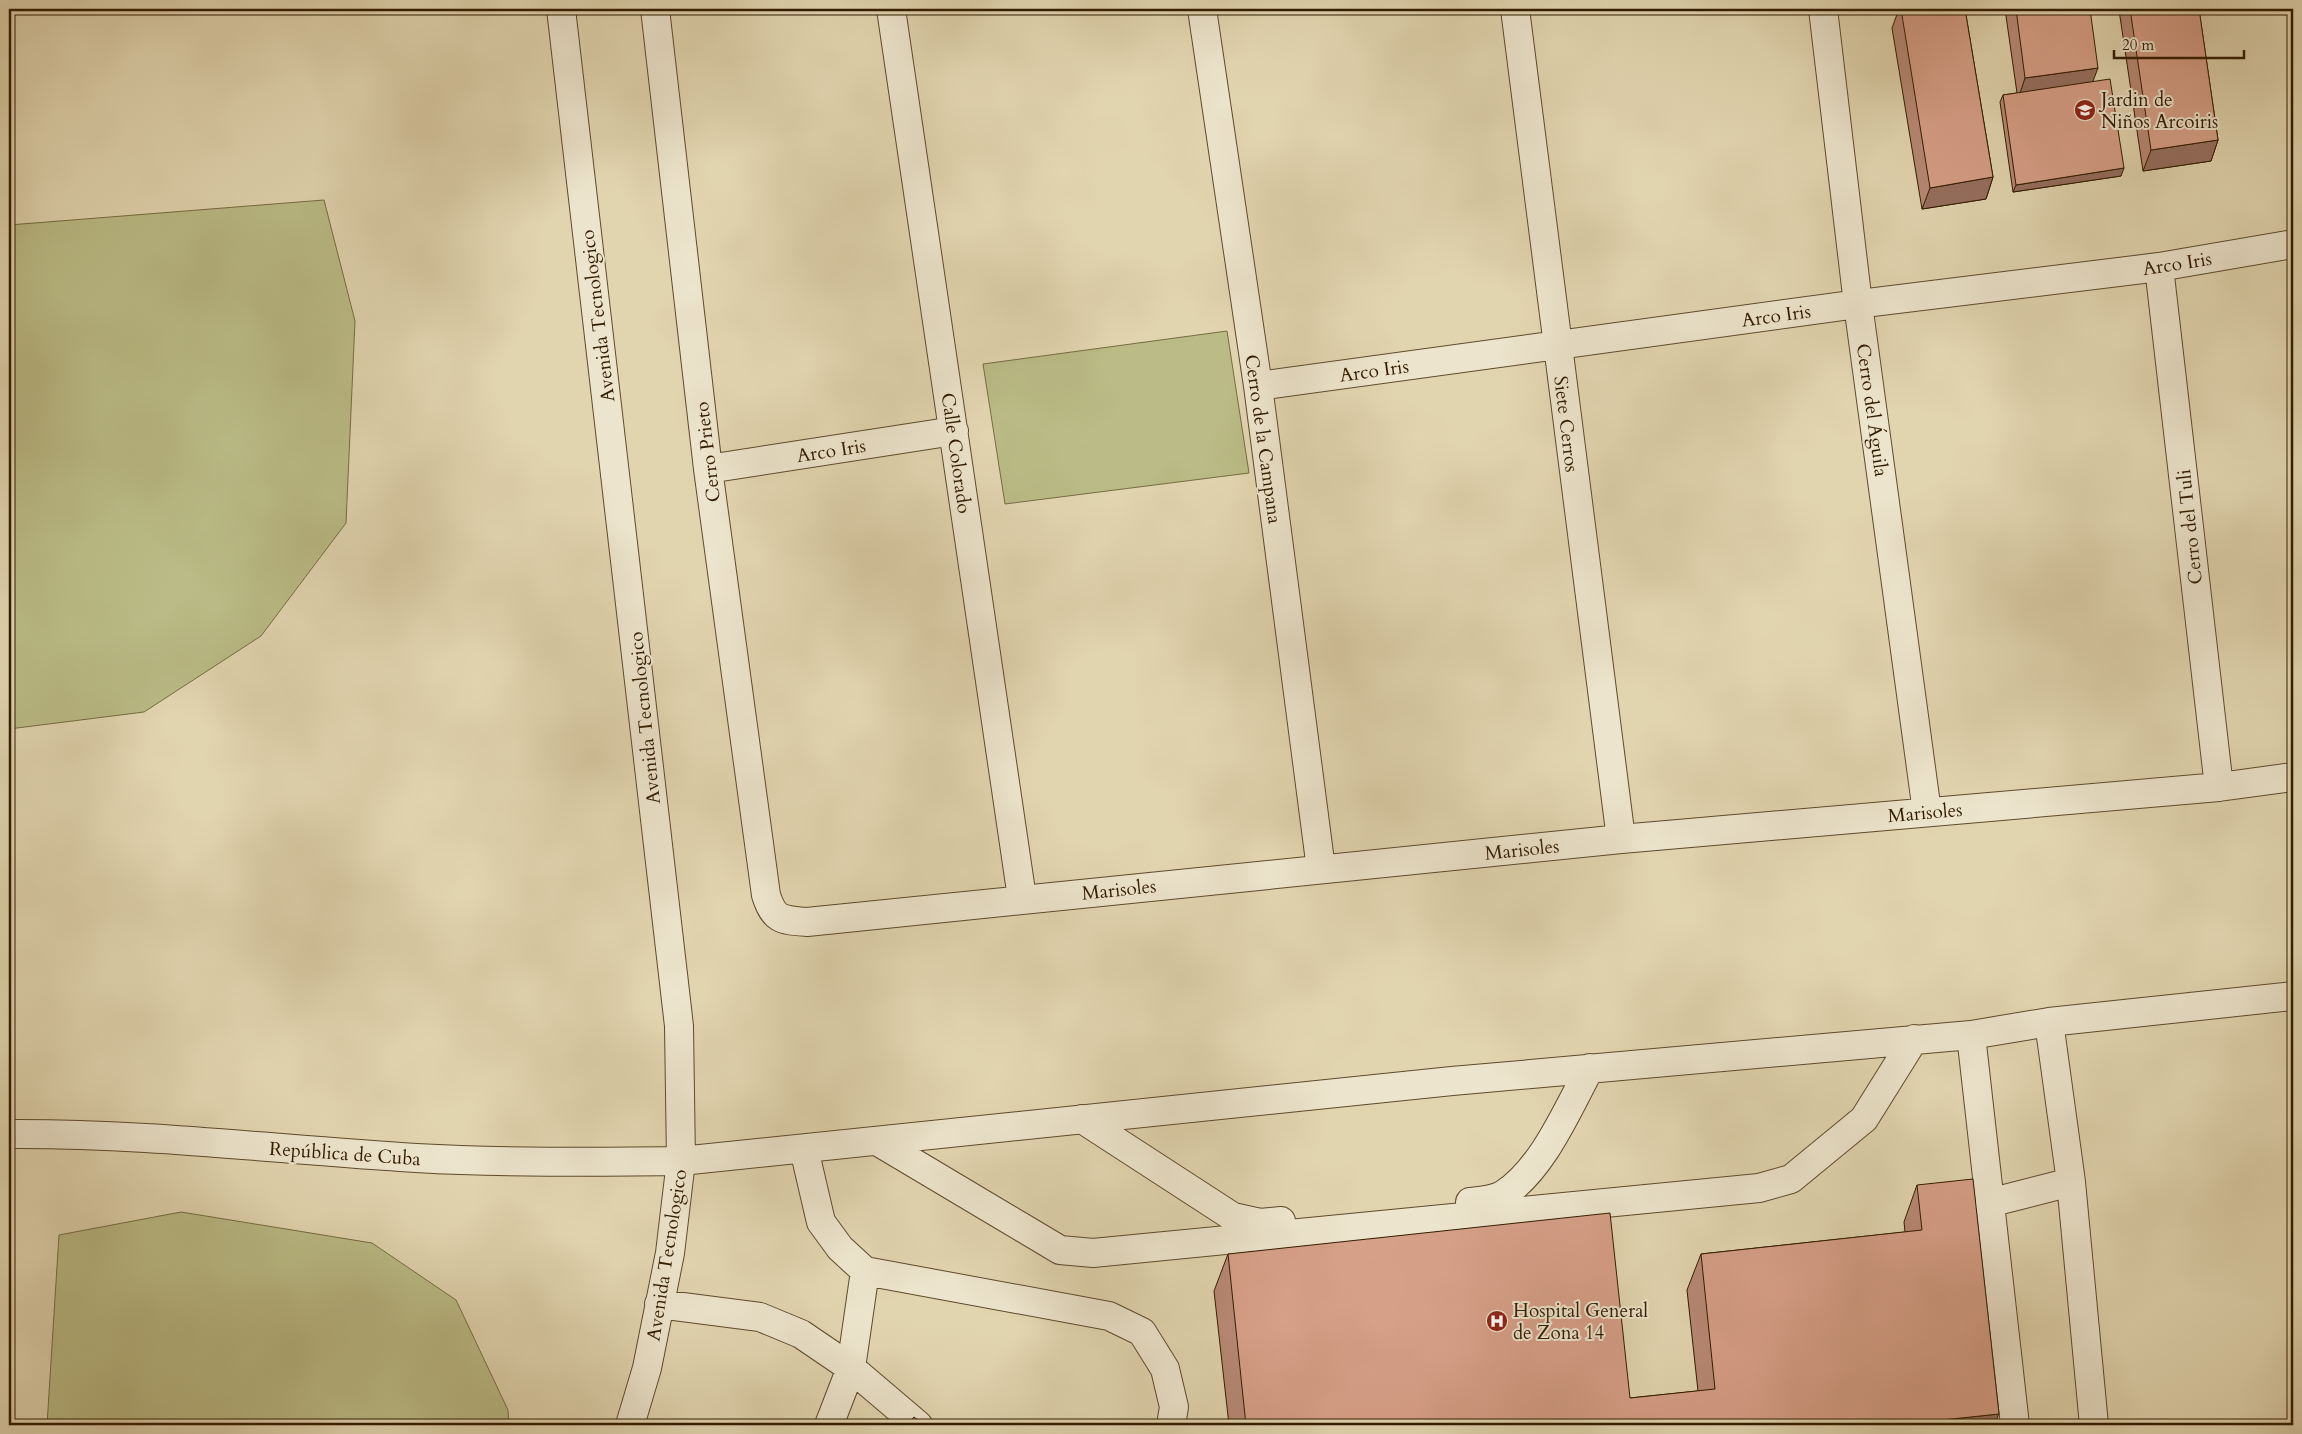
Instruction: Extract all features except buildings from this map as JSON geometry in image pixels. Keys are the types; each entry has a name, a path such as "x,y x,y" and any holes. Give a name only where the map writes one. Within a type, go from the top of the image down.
{"street":[{"name":"Avenida Tecnologico","path":"561,9 679,1026 681,1162 670,1253 646,1368 630,1425"},
{"name":"Cerro Prieto","path":"655,9 708,469 766,895"},
{"name":"Calle Colorado","path":"891,9 1022,898"},
{"name":"Cerro de la Campana","path":"1202,9 1258,386 1320,869"},
{"name":"Siete Cerros","path":"1515,9 1621,839"},
{"name":"Cerro del Águila","path":"1823,9 1858,304 1927,812"},
{"name":"Arco Iris","path":"1258,386 1858,304 2159,267 2293,244"},
{"name":"Cerro del Tuli","path":"2159,267 2218,787"},
{"name":"Arco Iris","path":"708,469 954,430"},
{"name":"Marisoles","path":"766,895 771,910 779,918 807,922 1022,898 1621,839 2218,787 2293,777"},
{"name":"República de Cuba","path":"9,1134 75,1133 418,1158 560,1162 681,1162 1082,1119 1590,1068 1970,1035 2049,1022 2293,996"},
{"path":"2049,1022 2071,1182 2094,1425"},
{"path":"1970,1035 2015,1425"},
{"path":"877,1141 1060,1250 1093,1253 1759,1188 1791,1179 1864,1119 1914,1040"},
{"path":"1082,1119 1233,1217 1260,1223 1310,1218 1477,1201 1502,1196 1520,1182 1540,1158 1590,1068"},
{"path":"804,1149 821,1222 840,1248 865,1271 1109,1316 1142,1332 1165,1369 1174,1407 1171,1425"},
{"path":"1989,1203 2071,1182"},
{"path":"829,1425 851,1368 865,1271"},
{"path":"659,1304 760,1317 801,1334 851,1368 918,1425"}],"green space":[{"path":"324,200 355,321 346,523 261,636 144,712 9,729 9,225"},
{"path":"1227,331 1249,473 1005,504 983,364"},
{"path":"181,1212 372,1243 456,1300 508,1410 509,1425 47,1425 59,1235"}],"place":[{"name":"Jardin de Niños Arcoiris","path":"2085,110"},
{"name":"Hospital General de Zona 14","path":"1497,1321"}]}
